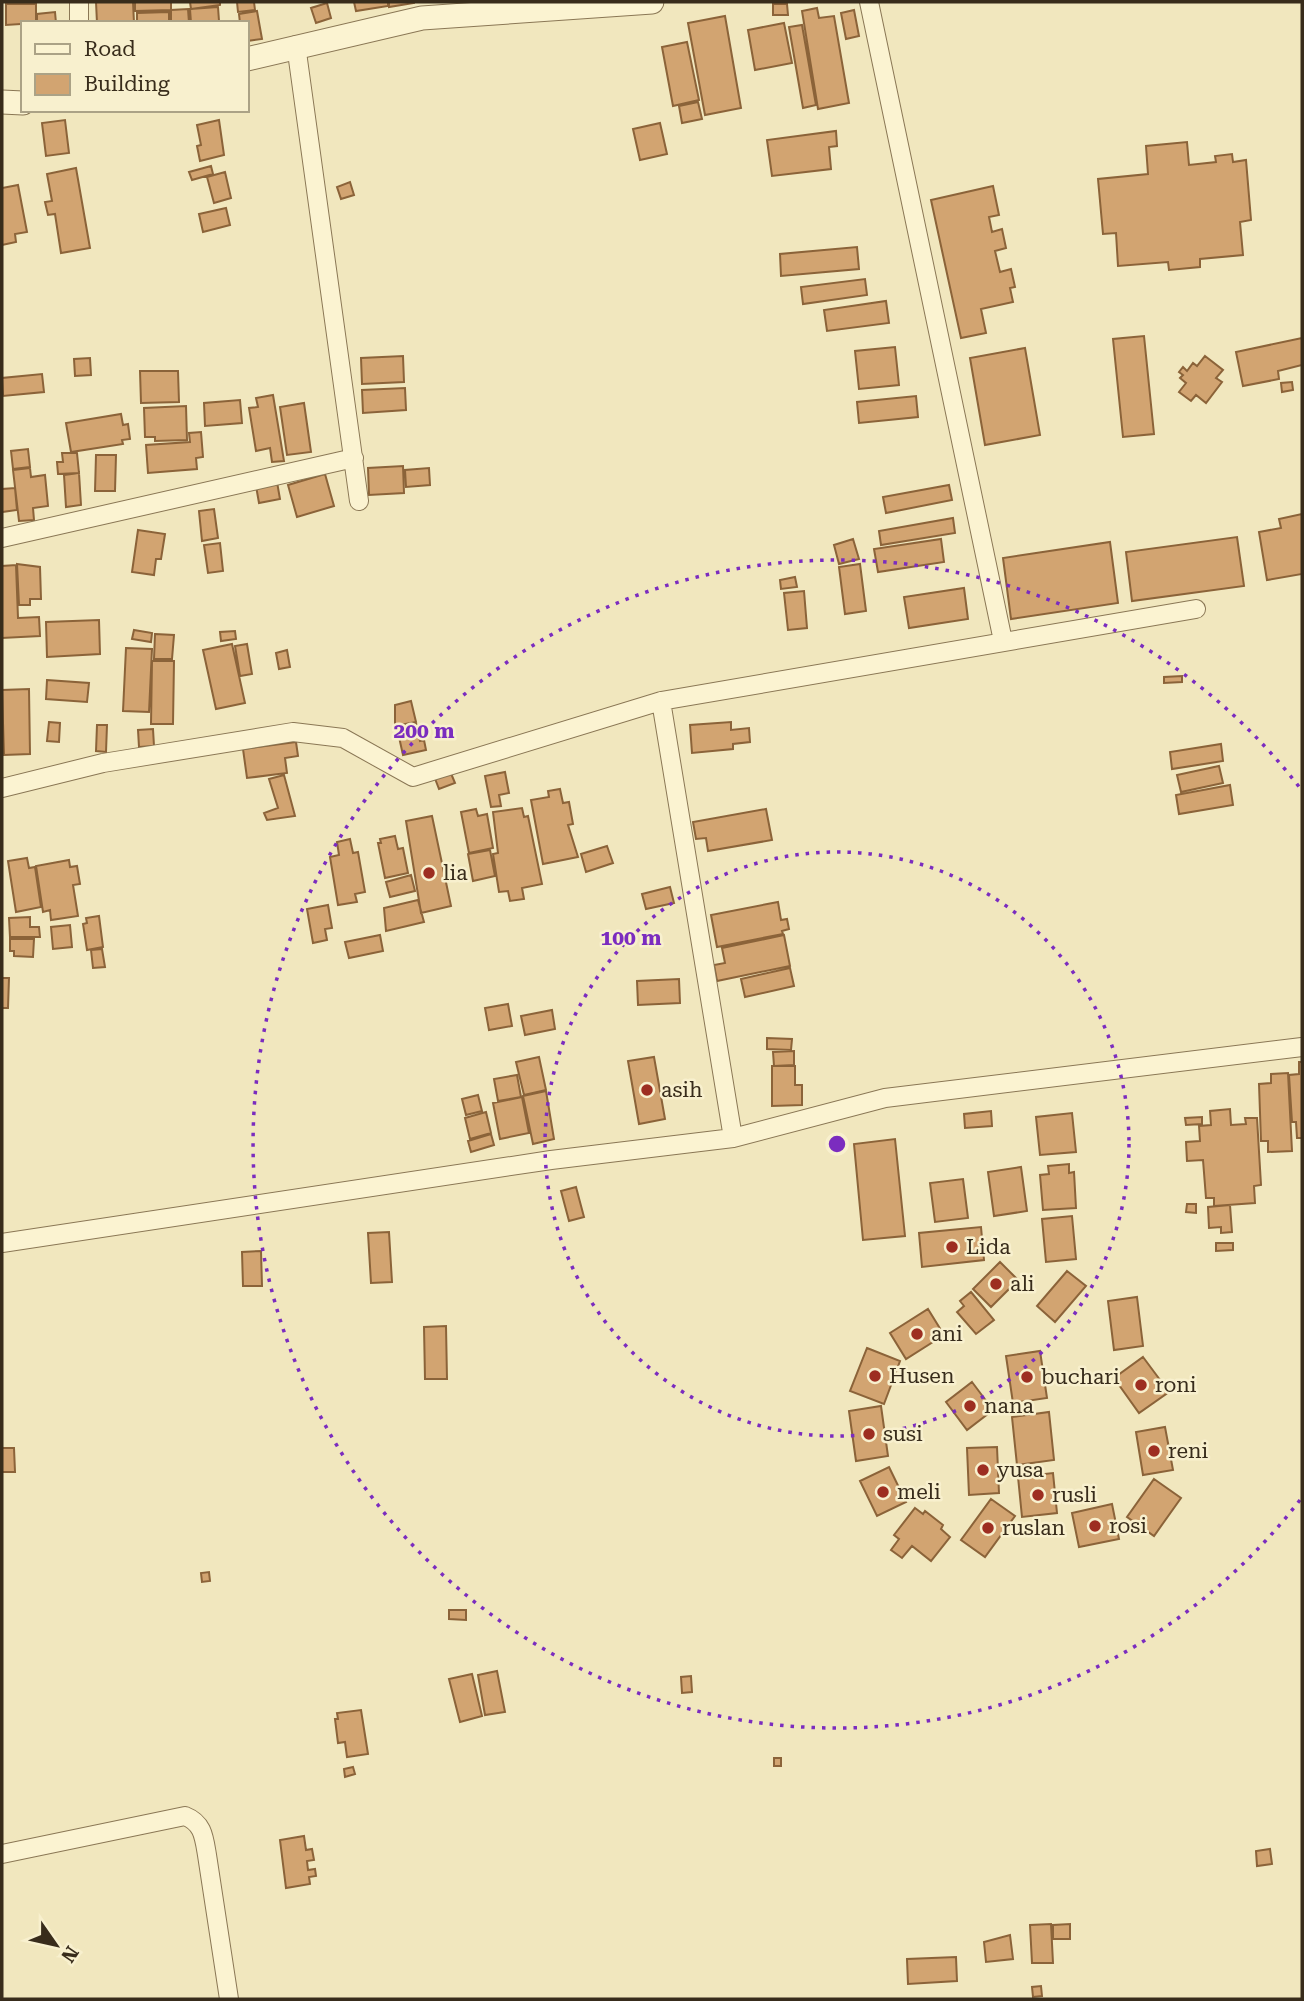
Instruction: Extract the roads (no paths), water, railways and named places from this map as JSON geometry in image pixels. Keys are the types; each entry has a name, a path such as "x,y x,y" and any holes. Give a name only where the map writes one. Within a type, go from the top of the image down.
{"street":[{"path":"79,2 79,21"},
{"path":"248,59 421,10 652,2"},
{"path":"869,2 1003,641"},
{"path":"296,45 359,501"},
{"path":"2,102 21,103"},
{"path":"2,538 354,458"},
{"path":"2,788 103,763 293,732 343,738 413,777 660,701 1196,609"},
{"path":"660,701 733,1138"},
{"path":"2,1243 551,1160 733,1138 885,1098 1302,1047"},
{"path":"2,1854 185,1816 194,1819 202,1832 207,1854 229,1999"}],"place":[{"name":"lia","path":"429,873"},
{"name":"asih","path":"647,1090"},
{"name":"Lida","path":"952,1247"},
{"name":"ali","path":"996,1284"},
{"name":"ani","path":"917,1334"},
{"name":"Husen","path":"875,1376"},
{"name":"buchari","path":"1027,1377"},
{"name":"roni","path":"1141,1385"},
{"name":"nana","path":"970,1406"},
{"name":"susi","path":"869,1434"},
{"name":"reni","path":"1154,1451"},
{"name":"yusa","path":"983,1470"},
{"name":"meli","path":"883,1492"},
{"name":"rusli","path":"1038,1495"},
{"name":"rosi","path":"1095,1526"},
{"name":"ruslan","path":"988,1528"}]}
